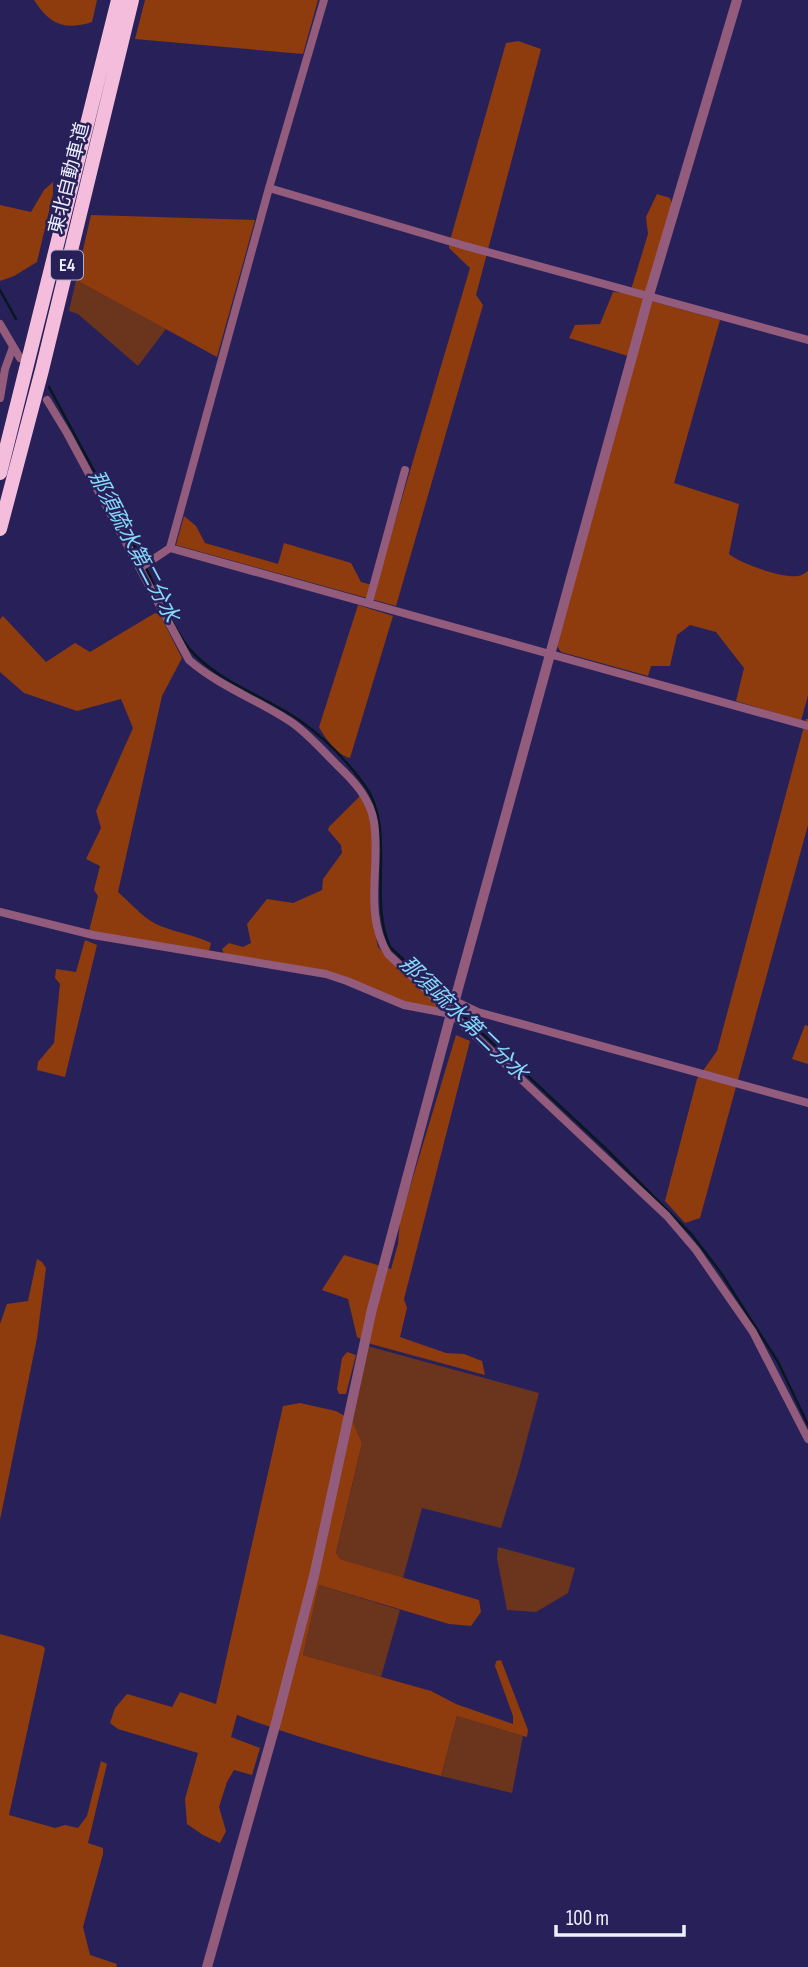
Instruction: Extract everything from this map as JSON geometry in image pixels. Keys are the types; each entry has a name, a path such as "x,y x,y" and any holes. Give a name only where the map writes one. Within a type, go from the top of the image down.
{"highway":[{"name":"東北自動車道","path":"0,474 118,0"},
{"name":"東北自動車道","path":"0,528 42,370 132,0"}],"street":[{"path":"140,568 170,548 324,0"},
{"path":"207,1967 314,1576 375,1296 649,295 737,0"},
{"path":"269,188 462,245 808,340"},
{"path":"0,324 20,358"},
{"path":"0,398 5,369 13,347"},
{"path":"47,400 189,660 207,674 294,724 352,779 367,800 374,822 375,910 382,945 388,954 658,1207 696,1250 765,1353 808,1439"},
{"path":"369,602 405,470"},
{"path":"170,548 808,726"},
{"path":"0,912 93,935 326,974 404,1005 451,1014"},
{"path":"455,1001 478,1012 808,1103"}],"shaded area":[{"path":"34,0 97,0 92,22 74,26 52,20"},
{"path":"145,0 318,0 303,54 135,39"},
{"path":"518,41 541,49 476,295 483,305 396,606 176,545 184,516 196,526 205,543 278,564 284,543 351,563 361,582 376,586 470,268 449,248 449,244 506,43"},
{"path":"53,182 53,194 37,262 0,281 0,205 31,212 44,190"},
{"path":"657,194 670,198 672,204 628,356 569,338 575,325 600,324 613,292 630,293 648,234 646,217"},
{"path":"91,215 255,220 217,357 76,280"},
{"path":"76,280 166,329 138,366 78,314 69,311"},
{"path":"651,301 720,320 674,483 739,504 729,554 734,558 762,570 783,575 799,576 808,571 808,695 801,721 736,701 744,668 716,632 690,625 677,635 670,666 651,666 648,676 561,652 557,646"},
{"path":"358,605 393,616 350,758 336,750 319,727"},
{"path":"155,613 160,615 182,658 162,696 118,892 156,924 211,943 209,951 89,931 98,896 94,890 100,866 86,859 101,828 96,811 133,728 121,699 77,711 24,693 0,672 0,619 3,616 46,662 75,643 90,652"},
{"path":"806,719 808,825 700,1218 685,1223 665,1201 697,1079 717,1051"},
{"path":"361,795 373,825 373,924 378,947 436,1004 436,1008 404,1003 347,978 224,954 222,949 229,943 243,947 251,943 247,924 267,899 293,903 322,890 323,879 342,853 341,845 328,830 329,827"},
{"path":"85,940 97,945 65,1077 37,1070 38,1062 54,1043 60,984 55,978 56,969 76,972"},
{"path":"805,1025 808,1026 808,1064 792,1059"},
{"path":"456,1035 470,1041 404,1299 407,1308 400,1337 446,1353 464,1354 482,1361 485,1375 371,1344 357,1337 348,1299 322,1290 344,1255 391,1269 398,1244 400,1220"},
{"path":"37,1259 46,1268 37,1338 0,1520 0,1324 7,1304 28,1301"},
{"path":"367,1346 539,1393 501,1528 422,1508 403,1578 340,1559 336,1554 362,1443 352,1420"},
{"path":"347,1352 356,1355 346,1394 339,1394 337,1389 342,1358"},
{"path":"300,1403 336,1411 352,1420 362,1443 336,1553 340,1559 479,1600 481,1612 471,1626 449,1624 319,1585 303,1655 431,1691 456,1704 513,1724 513,1716 495,1666 496,1661 501,1660 528,1730 527,1737 457,1716 441,1776 338,1749 237,1715 231,1737 260,1748 252,1775 234,1770 227,1782 219,1807 226,1831 220,1843 187,1824 185,1799 198,1753 118,1729 110,1723 115,1708 127,1694 172,1707 180,1692 216,1704 283,1406"},
{"path":"498,1547 575,1568 568,1593 536,1612 507,1610 497,1558"},
{"path":"319,1585 400,1610 381,1677 303,1655"},
{"path":"0,1634 43,1646 45,1649 9,1815 55,1828 65,1825 78,1828 87,1816 101,1761 107,1764 88,1843 103,1848 103,1854 83,1927 90,1955 117,1964 116,1967 0,1967"},
{"path":"457,1716 523,1736 512,1793 441,1776"}],"waterway":[{"name":"那須疏水第二分水","path":"0,290 16,319"},
{"name":"那須疏水第二分水","path":"49,387 143,562"},
{"name":"那須疏水第二分水","path":"146,568 174,626 195,655 219,674 308,726 363,783 379,820 381,906 390,947 451,1005"},
{"name":"那須疏水第二分水","path":"456,1009 606,1149 692,1235 721,1273 778,1362 808,1425"}]}
